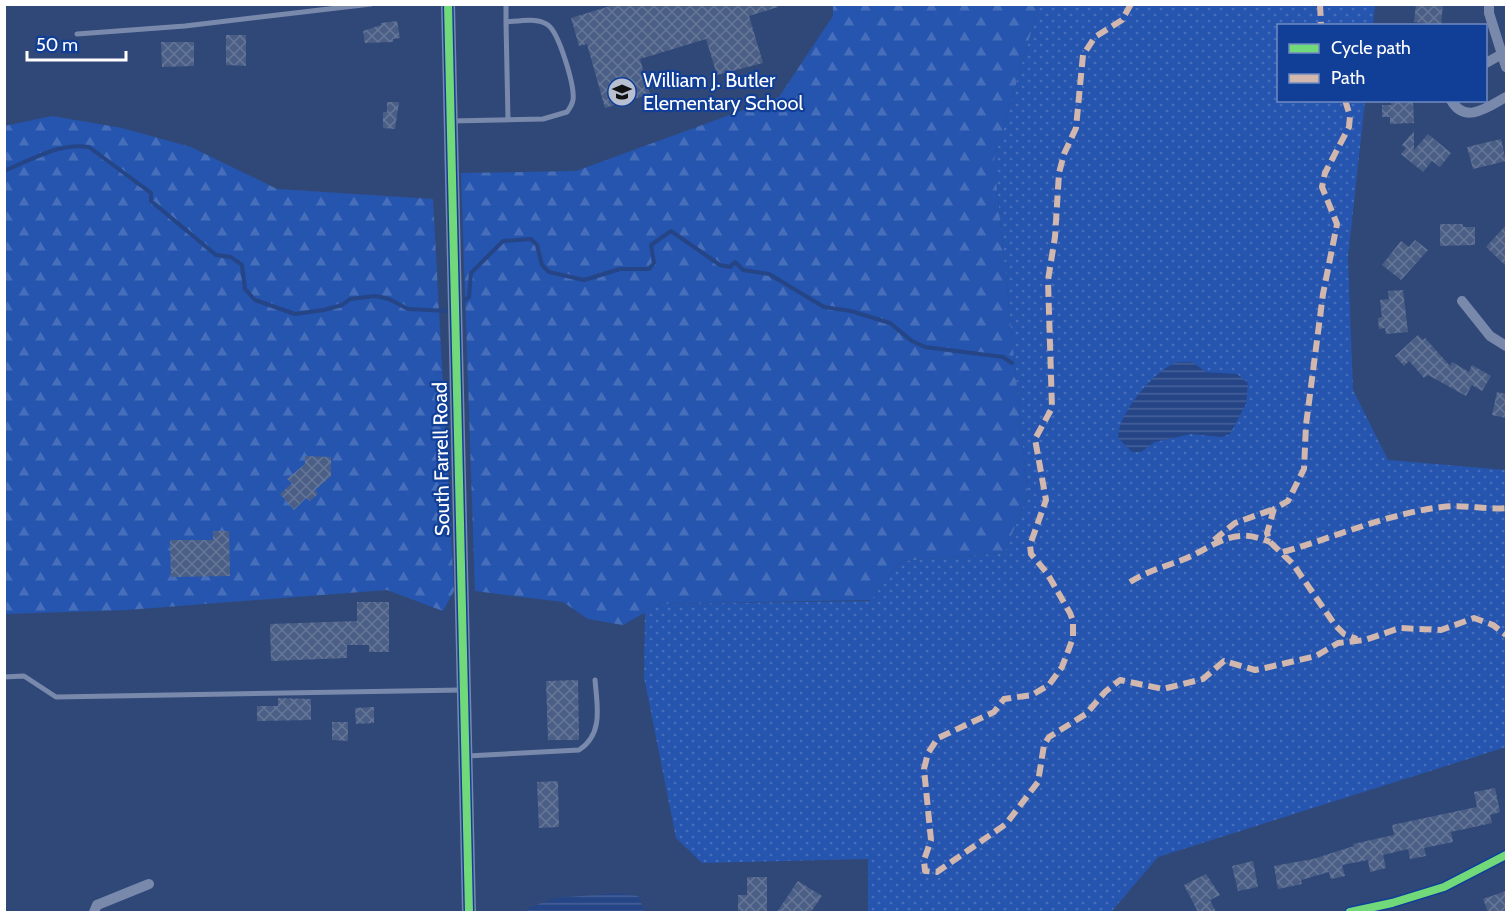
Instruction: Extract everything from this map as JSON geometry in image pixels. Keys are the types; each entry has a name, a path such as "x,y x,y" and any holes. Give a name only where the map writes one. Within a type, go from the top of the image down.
{"street":[{"name":"South Farrell Road","path":"448,4 469,912"},
{"path":"1488,4 1506,67"},
{"path":"1487,62 1502,54"},
{"path":"1452,102 1457,111 1466,114 1479,112 1506,97"},
{"path":"1462,301 1490,336 1506,346"},
{"path":"1350,912 1392,903 1444,887 1506,855"},
{"path":"94,912 97,905 149,884"}],"lane":[{"path":"77,34 185,26 370,4"},
{"path":"506,4 508,120"},
{"path":"450,121 557,117 567,112 573,99 556,33 548,25 538,21 506,22"},
{"path":"4,676 24,676 56,697 464,690"},
{"path":"465,756 579,750 588,744 598,722 595,680"}],"green space":[{"path":"833,5 1039,5 994,160 1028,496 1004,553 901,561 871,600 660,604 623,625 588,619 563,602 475,591 461,173 576,171 779,97 833,16"},
{"path":"1039,5 1375,5 1373,24 1277,24 1277,102 1365,102 1348,257 1353,390 1388,460 1506,470 1506,747 1158,857 1111,912 868,912 868,859 702,863 676,838 644,677 645,612 660,604 870,601 901,561 1004,553 1028,496 994,160"},
{"path":"52,116 122,128 191,147 277,189 433,199 454,591 443,611 387,590 127,610 5,614 4,126"}],"shaded area":[{"path":"1178,362 1192,362 1206,372 1237,374 1248,383 1246,404 1230,434 1221,437 1191,434 1155,442 1141,452 1132,452 1118,438 1124,417 1139,393 1159,373"},
{"path":"618,893 638,896 645,912 527,912 528,908 555,898"}],"building":[{"name":"William J. Butler Elementary School","path":"617,4 778,4 778,7 749,16 763,63 717,75 706,39 640,59 650,94 605,108 587,44 579,46 571,18"},
{"path":"1416,4 1443,4 1441,24 1414,22"},
{"path":"397,21 400,38 393,39 393,42 365,43 363,31 381,25 381,23"},
{"path":"226,35 246,35 246,66 226,65"},
{"path":"161,42 194,42 194,66 162,67"},
{"path":"387,102 399,102 395,129 383,128 383,112 387,112"},
{"path":"1391,102 1413,102 1414,123 1390,124 1390,117 1382,117 1382,105 1391,105"},
{"path":"1414,131 1414,150 1428,134 1451,153 1440,167 1432,161 1423,172 1401,154 1406,148 1402,145"},
{"path":"1501,139 1506,161 1473,169 1467,147"},
{"path":"1440,224 1463,224 1463,227 1475,227 1475,245 1440,246"},
{"path":"1506,225 1506,266 1486,247"},
{"path":"1415,240 1428,250 1401,280 1382,265 1401,241 1409,247"},
{"path":"1403,290 1408,332 1386,334 1385,328 1379,329 1378,318 1382,317 1380,300 1389,299 1388,291"},
{"path":"1418,335 1423,340 1425,338 1450,366 1452,362 1469,372 1472,365 1491,376 1482,391 1472,385 1466,396 1428,375 1424,378 1409,361 1404,366 1395,356"},
{"path":"1497,392 1506,394 1506,418 1492,415"},
{"path":"305,456 331,457 331,476 315,490 318,494 310,501 306,498 294,510 280,494 292,483 287,479 305,464"},
{"path":"213,531 229,531 230,576 171,577 170,540 213,540"},
{"path":"357,602 389,602 389,652 369,652 369,645 347,645 347,658 271,661 270,624 357,621"},
{"path":"578,680 579,740 548,740 546,681"},
{"path":"278,698 311,699 311,720 257,721 257,706 278,706"},
{"path":"374,707 374,723 356,724 355,708"},
{"path":"332,722 348,722 348,741 332,740"},
{"path":"558,781 559,827 539,828 537,782"},
{"path":"1495,788 1500,812 1490,815 1492,823 1451,832 1453,842 1424,848 1426,856 1410,859 1408,849 1383,855 1386,868 1370,872 1368,860 1342,865 1345,876 1331,879 1329,872 1301,880 1302,884 1278,889 1274,866 1313,859 1354,846 1353,844 1394,835 1392,825 1477,807 1474,792"},
{"path":"1253,861 1258,887 1238,891 1232,866"},
{"path":"1206,874 1220,895 1210,900 1216,912 1198,912 1184,885"},
{"path":"747,877 767,877 767,912 738,912 738,895 747,895"},
{"path":"798,881 822,896 811,912 777,912"},
{"path":"1506,891 1506,912 1488,912 1483,899"}],"waterway":[{"path":"4,171 56,149 89,147 151,193 151,201 216,255 231,257 242,265 245,289 255,300 295,314 324,310 342,305 350,299 375,296 389,299 408,309 449,311"},
{"path":"465,300 469,297 471,273 503,241 531,239 537,245 542,265 549,272 584,280 620,269 649,269 654,263 651,245 671,231 720,265 730,267 735,262 743,270 769,274 824,307 851,311 890,323 912,341 925,347 1003,357 1012,363"}],"marked path":[{"path":"1131,4 1122,20 1095,37 1083,55 1076,128 1064,154 1059,173 1055,237 1048,280 1052,408 1035,439 1046,500 1030,545 1031,554 1047,573 1070,613 1073,621 1073,638 1062,667 1049,685 1032,695 1004,699 994,712 938,738 928,753 924,769 931,840 924,860 925,871 937,872 1006,824 1038,782 1044,745 1049,737 1086,714 1105,692 1120,680 1163,689 1203,679 1224,661 1255,670 1316,656 1338,643 1365,640 1400,628 1441,630 1474,618 1493,625 1506,635"},
{"path":"1320,4 1321,24"},
{"path":"1346,102 1350,116 1349,127 1325,173 1322,187 1337,224 1323,294 1306,425 1304,469 1288,501 1274,509 1267,533 1270,542 1293,564 1335,625 1344,634 1357,639"},
{"path":"1283,552 1381,520 1421,510 1450,506 1506,508"},
{"path":"1214,540 1235,523 1274,509"},
{"path":"1130,582 1234,537 1256,537 1270,542"}],"cycle path":[{"path":"448,4 469,912"},
{"path":"1350,912 1392,903 1444,887 1506,855"}],"place":[{"name":"William J. Butler Elementary School","path":"622,92"}]}
